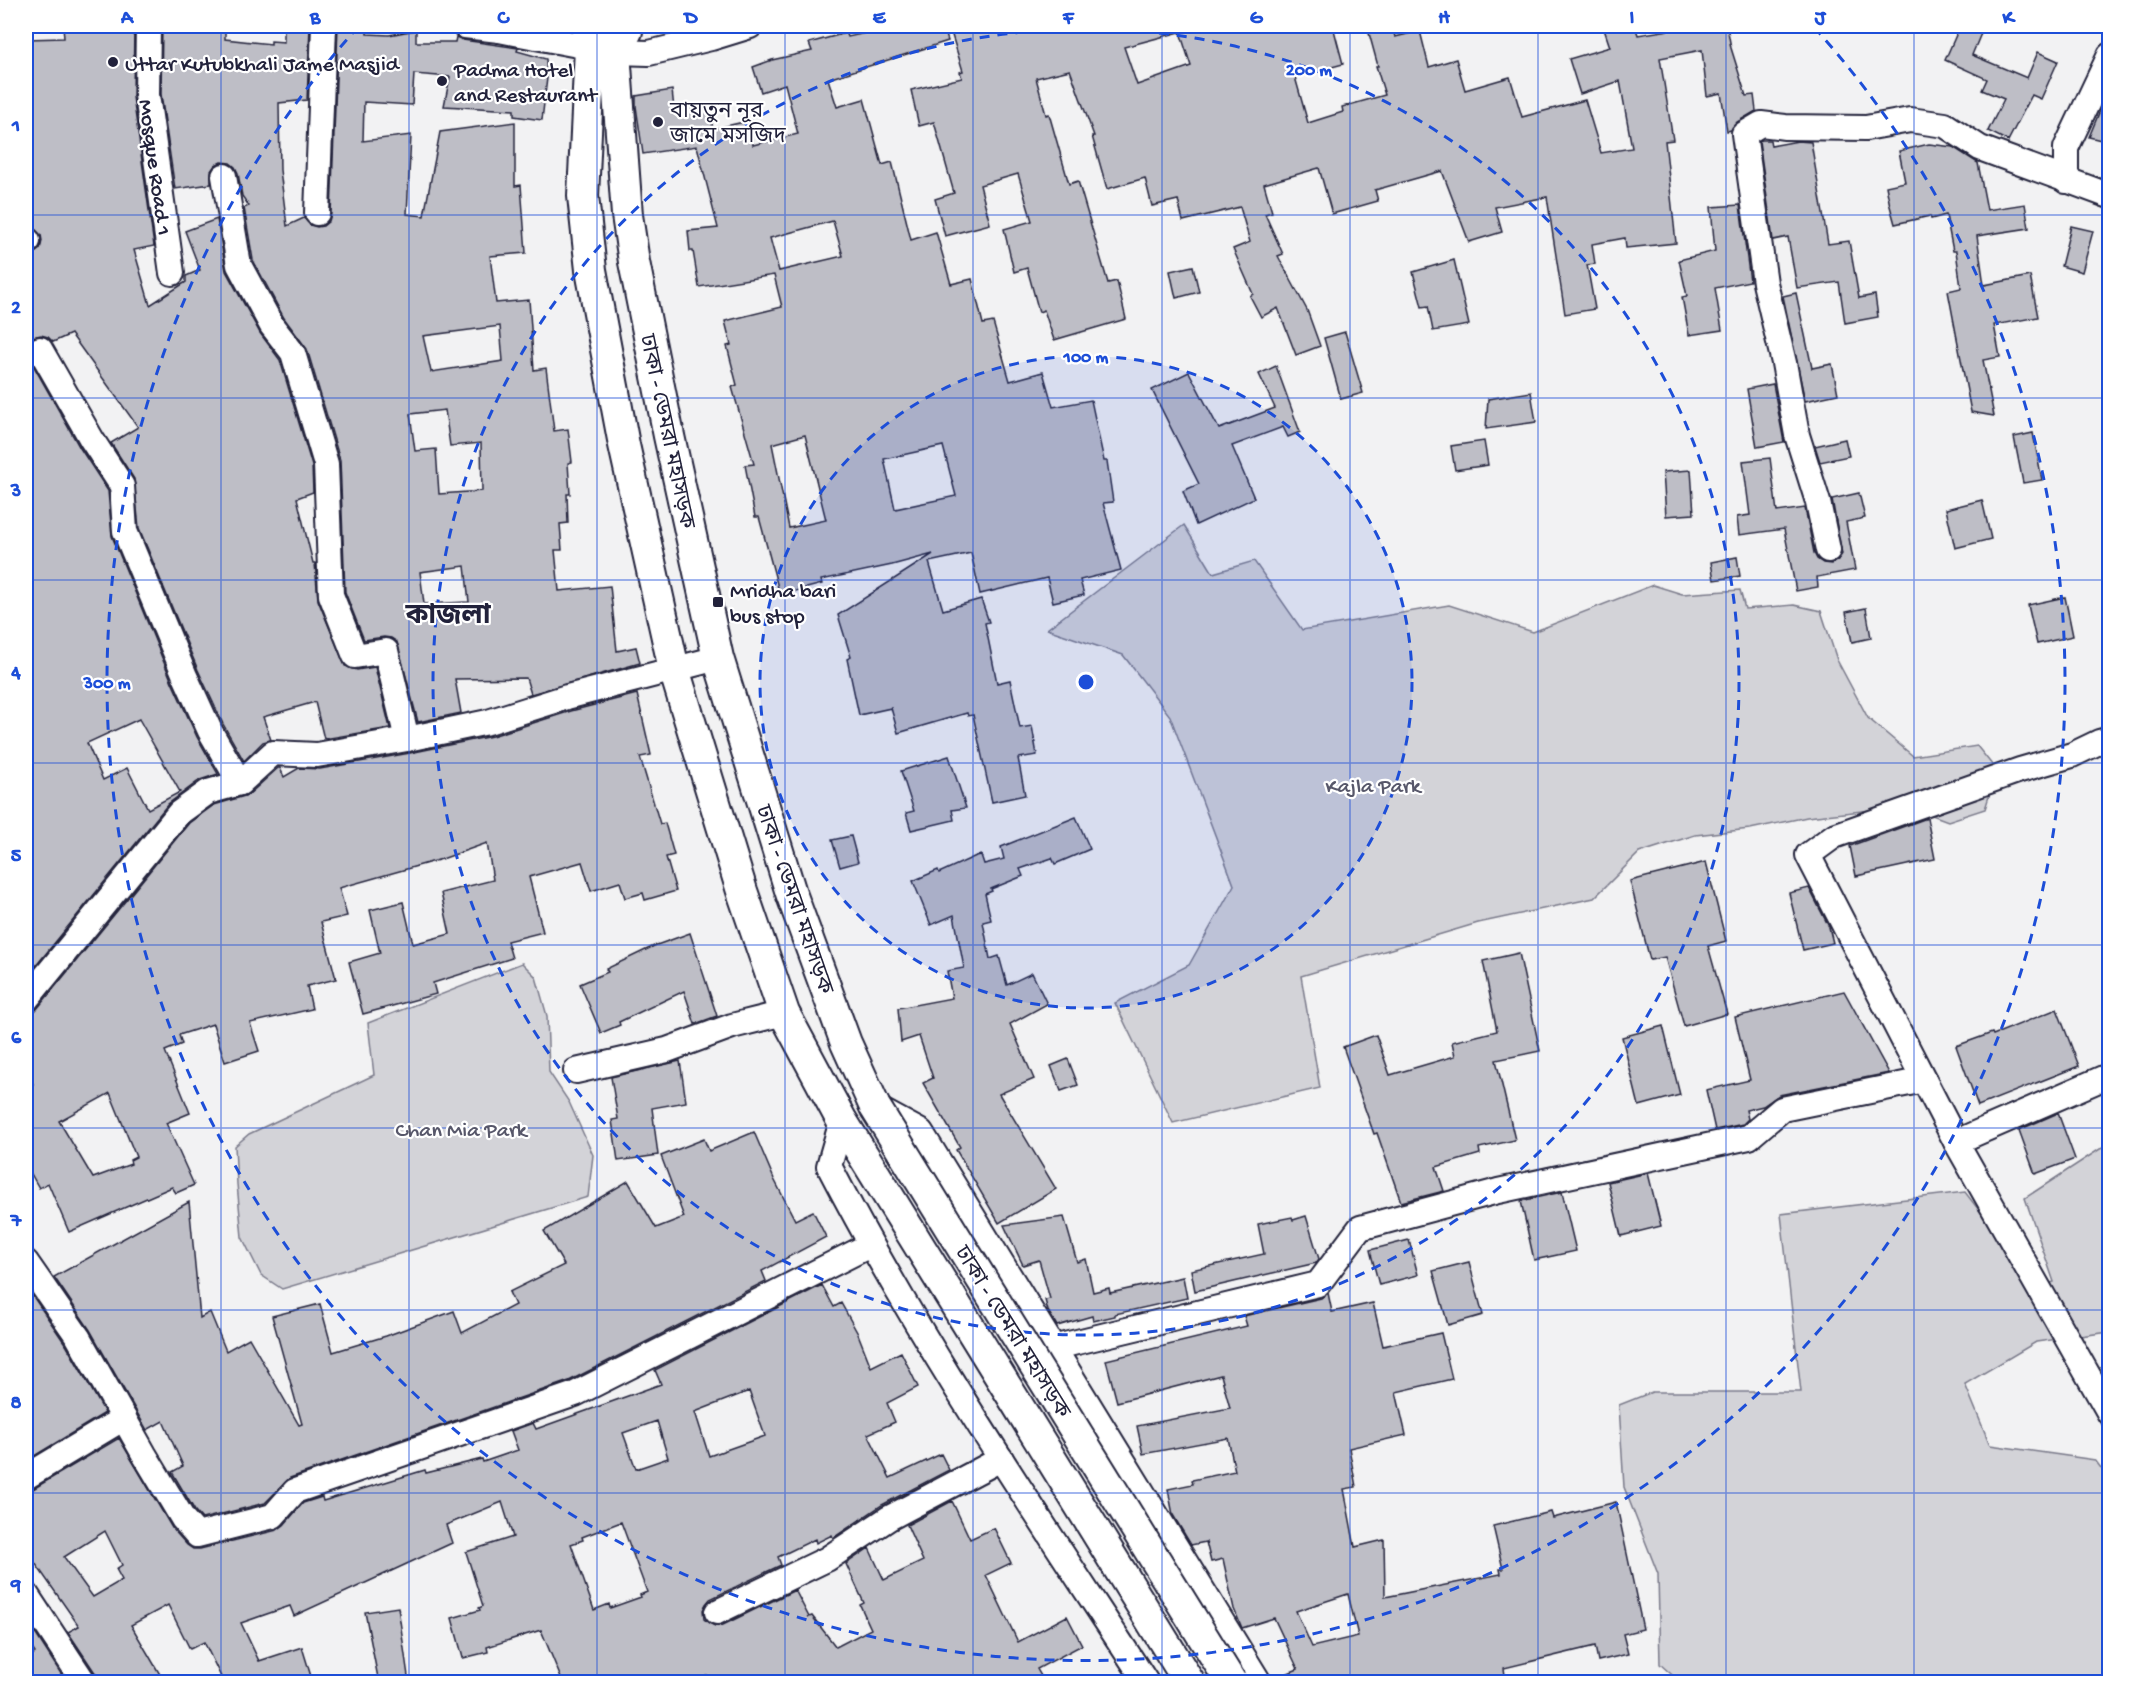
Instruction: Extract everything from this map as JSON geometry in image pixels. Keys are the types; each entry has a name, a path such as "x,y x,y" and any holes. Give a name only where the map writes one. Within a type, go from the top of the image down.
{"main road":[{"name":"ঢাকা - ডেমরা মহাসড়ক","path":"608,35 633,262 715,644 791,893 846,1043 875,1107 1249,1681"},
{"name":"ঢাকা - ডেমরা মহাসড়ক","path":"608,35 583,196 591,270 624,445 671,656 742,891 784,1013 842,1121 1190,1683"},
{"path":"591,270 633,262"},
{"path":"671,656 715,644"}],"street":[{"name":"Mosque Road 1","path":"148,26 147,95 172,273"},
{"path":"317,213 324,26"},
{"path":"465,26 499,30 608,35 649,53 750,26"},
{"path":"2066,181 2066,148 2109,55"},
{"path":"1828,550 1818,502 1797,435 1766,283 1744,134 1761,124 1785,127 1866,128 1910,120 1945,125 1980,148 2109,196"},
{"path":"224,176 238,265 272,326 293,353 326,464 331,595 355,656 386,651 407,739"},
{"path":"40,349 86,430 122,486 125,531 205,720 240,783"},
{"path":"26,1000 179,813 208,792 240,783 273,753 317,754 407,739 488,722 567,697 671,656"},
{"path":"2109,740 2099,742 2072,755 2020,770 1834,836 1808,855 1956,1142 2109,1414"},
{"path":"576,1071 667,1050 732,1026 784,1013"},
{"path":"1956,1142 2109,1075"},
{"path":"1052,1348 1318,1284 1360,1228 1498,1191 1749,1137 1782,1109 1924,1080"},
{"path":"875,1107 921,1132 1241,1653 1249,1681"},
{"path":"842,1121 830,1166 870,1245 1001,1460 1146,1683"},
{"path":"26,1262 78,1337 183,1519 197,1535 273,1516 295,1491 575,1394 870,1245"},
{"path":"26,1477 124,1418"},
{"path":"717,1612 827,1559 889,1518 1001,1460"},
{"path":"26,1594 84,1683"},
{"path":"1190,1683 1241,1653"}],"green space":[{"name":"Kajla Park","path":"1184,525 1213,573 1254,561 1302,630 1449,605 1533,632 1653,585 1682,594 1740,590 1745,609 1794,605 1821,611 1837,660 1868,718 1913,756 1977,746 1997,771 1985,809 1948,821 1908,806 1807,817 1750,829 1695,835 1639,853 1594,898 1478,923 1301,976 1320,1088 1173,1123 1115,1003 1189,965 1234,885 1170,716 1123,655 1047,629"},
{"name":"Chan Mia Park","path":"522,963 536,977 547,1016 549,1072 569,1102 593,1155 588,1197 282,1289 261,1275 242,1237 235,1146 249,1134 374,1075 368,1023"},
{"path":"2109,1146 2109,1332 2036,1342 1965,1384 1990,1445 2095,1460 2109,1479 2109,1682 1680,1682 1660,1664 1658,1574 1624,1487 1619,1405 1652,1392 1801,1392 1781,1214 1965,1192 2038,1287 2054,1282 2025,1198 2100,1149"}],"building":[{"path":"63,26 134,26 133,97 154,246 134,250 150,305 186,282 186,276 200,270 185,231 217,219 226,271 260,333 280,360 312,466 313,492 297,498 313,563 315,563 318,600 345,666 357,670 375,667 390,728 324,739 315,702 263,717 271,740 263,742 244,761 223,724 198,670 139,528 134,479 111,443 138,427 71,334 53,342 41,335 32,337 26,348 26,256 40,249 42,241 41,235 36,230 26,227 26,39 64,38"},
{"path":"162,26 225,26 225,39 271,44 271,41 284,42 284,26 310,26 307,100 279,103 280,170 287,226 304,218 310,225 317,227 329,221 331,214 338,26 367,27 367,34 389,35 416,30 416,42 455,42 456,37 518,48 517,51 546,59 547,78 542,120 514,116 514,110 444,106 450,77 414,74 412,105 364,102 363,141 411,135 407,214 424,216 440,132 515,122 515,186 521,185 526,253 490,256 496,303 529,300 534,370 546,368 554,431 568,429 572,462 568,463 570,494 567,494 568,523 560,524 562,550 555,550 559,591 610,586 617,651 636,647 640,663 531,694 526,678 455,679 461,713 418,722 397,642 384,637 364,640 345,592 340,460 307,349 284,318 253,260 244,208 249,206 242,196 238,173 230,163 221,162 211,171 211,184 175,189 161,94","holes":["500,326 503,361 431,372 423,336","445,410 450,446 481,443 482,491 439,494 436,449 415,451 410,414","465,566 469,602 424,604 420,572"]},
{"path":"898,26 943,26 948,41 828,79 837,107 864,99 882,165 892,162 911,240 936,232 951,284 972,279 983,324 993,322 1010,381 1043,372 1053,407 1091,400 1104,461 1107,461 1113,502 1103,503 1121,570 1080,580 1084,595 1053,602 1047,578 980,594 971,553 929,562 943,610 981,599 989,622 985,623 997,683 1010,680 1020,728 1032,726 1037,755 1018,758 1025,795 992,802 973,715 968,716 967,713 898,733 891,708 859,715 847,659 851,657 838,615 933,554 821,580 822,584 780,595 759,517 755,517 745,465 754,464 732,387 737,385 727,346 731,345 725,321 782,307 774,275 699,287 693,251 690,251 688,231 718,228 697,146 643,154 636,96 672,90 674,109 708,105 713,129 748,121 753,145 798,134 785,84 761,92 753,67 812,51 809,43 846,33 848,37","holes":["833,221 843,256 779,271 770,238","805,435 826,520 789,528 772,444","943,446 956,496 895,509 884,459"]},
{"path":"974,26 1085,26 1087,32 1107,26 1333,26 1343,64 1295,77 1308,123 1343,112 1342,107 1385,95 1367,26 1392,26 1395,37 1420,31 1429,67 1456,59 1465,90 1510,77 1522,117 1585,100 1601,153 1632,148 1620,81 1580,94 1569,59 1610,47 1603,26 1635,26 1638,35 1695,26 1727,26 1731,48 1746,96 1754,95 1756,111 1727,131 1721,93 1707,96 1702,50 1660,58 1673,140 1665,141 1676,243 1626,248 1625,238 1592,244 1595,264 1587,265 1595,309 1565,314 1547,197 1495,207 1502,232 1469,242 1442,171 1375,190 1378,201 1332,214 1319,168 1264,184 1272,212 1265,214 1283,254 1278,256 1307,310 1320,346 1296,355 1278,308 1261,317 1250,296 1253,294 1233,249 1250,242 1240,207 1183,221 1178,200 1152,206 1145,178 1107,189 1092,136 1094,136 1070,70 1036,78 1069,184 1078,181 1108,283 1117,281 1126,319 1054,340 1044,310 1039,312 1027,268 1014,272 1004,229 1032,221 1018,174 980,185 990,224 945,236 935,199 954,193 934,122 919,126 911,90 962,78 960,72 963,71 951,32","holes":["1180,32 1191,66 1137,85 1124,47"]},
{"path":"1960,26 1970,26 1982,31 1972,55 2027,78 2038,52 2058,61 2041,99 2032,95 2008,141 1988,131 2004,99 1982,90 1987,79 1945,60"},
{"path":"2109,89 2109,142 2089,137"},
{"path":"1770,140 1771,146 1798,141 1811,142 1828,244 1849,241 1859,298 1875,295 1878,317 1845,323 1839,282 1797,288 1788,237 1773,240 1759,141"},
{"path":"1929,144 1953,147 1978,163 1987,210 2025,204 2029,228 1977,236 1984,285 2030,276 2038,317 1994,325 2000,357 1983,360 1994,416 1971,412 1948,291 1961,288 1956,251 1953,251 1946,215 1895,224 1890,206 1886,186 1905,182 1899,151"},
{"path":"1740,205 1750,281 1715,288 1722,330 1689,335 1682,297 1687,296 1679,260 1715,251 1711,207"},
{"path":"2071,226 2093,231 2082,272 2061,266"},
{"path":"1454,260 1469,325 1433,331 1428,306 1422,307 1413,272"},
{"path":"1193,266 1199,292 1176,298 1170,271"},
{"path":"1796,293 1812,368 1832,364 1838,394 1805,401 1783,296"},
{"path":"1345,332 1363,393 1341,399 1324,338"},
{"path":"26,348 28,356 80,448 108,491 112,536 172,682 197,737 218,774 200,780 168,804 26,978","holes":["139,719 180,792 148,809 127,768 103,780 87,743"]},
{"path":"1276,366 1300,432 1288,437 1283,427 1232,446 1254,498 1196,525 1183,491 1199,484 1152,390 1189,372 1219,429 1275,408 1259,374"},
{"path":"1773,384 1784,442 1757,447 1747,389"},
{"path":"1531,392 1536,422 1486,429 1488,399"},
{"path":"2033,433 2042,480 2023,483 2014,437"},
{"path":"1845,439 1849,456 1820,462 1815,446"},
{"path":"1484,441 1488,465 1455,470 1451,446"},
{"path":"1770,458 1777,512 1805,508 1814,553 1823,563 1831,564 1842,554 1832,499 1859,493 1865,518 1846,522 1855,570 1817,577 1818,587 1796,591 1784,529 1739,535 1737,517 1750,515 1743,461"},
{"path":"1691,470 1694,514 1666,516 1663,472"},
{"path":"1982,500 1991,539 1955,548 1946,509"},
{"path":"1737,557 1740,576 1714,580 1711,562"},
{"path":"2065,597 2073,636 2037,644 2028,605"},
{"path":"1866,608 1871,638 1852,642 1846,612"},
{"path":"637,694 651,755 640,757 660,824 665,823 674,855 666,857 676,891 645,900 643,893 625,898 620,882 591,891 582,862 529,877 543,932 507,941 512,958 433,983 436,994 363,1014 349,962 380,953 370,910 403,902 413,944 450,934 441,893 493,880 487,843 442,859 339,888 347,916 321,922 336,979 307,986 312,1009 250,1023 259,1051 225,1062 213,1024 179,1035 182,1044 165,1051 190,1113 166,1123 194,1185 176,1193 172,1187 69,1232 48,1183 39,1188 26,1165 26,1088 33,1084 26,1068 26,1014 37,1009 189,823 214,805 248,795 278,768 284,777 299,768 320,769 410,753 492,736 571,711","holes":["110,1093 136,1157 130,1160 131,1164 93,1178 59,1121"]},
{"path":"949,756 966,808 952,810 954,820 911,830 906,813 914,811 901,771"},
{"path":"1076,817 1090,849 1055,864 1052,858 1020,869 1023,876 991,889 992,891 985,894 991,920 983,922 990,959 999,956 1007,985 1032,973 1047,1004 1010,1024 1034,1079 999,1094 1056,1189 999,1223 956,1150 960,1147 923,1083 933,1078 919,1036 901,1042 898,1008 952,998 947,971 964,968 954,915 931,925 913,881 938,870 939,873 976,856 981,855 984,864 1004,859 1001,847"},
{"path":"1927,818 1935,859 1856,876 1850,846"},
{"path":"851,836 858,862 840,867 832,840"},
{"path":"1706,862 1726,941 1708,946 1727,1014 1684,1026 1665,957 1650,960 1630,881"},
{"path":"1809,888 1829,927 1833,943 1803,950 1789,893"},
{"path":"690,933 717,1016 695,1024 684,991 601,1033 580,984 608,972 606,969 654,946"},
{"path":"1519,953 1540,1051 1496,1060 1515,1140 1479,1148 1480,1154 1436,1167 1444,1191 1401,1202 1343,1047 1376,1035 1390,1075 1455,1056 1452,1042 1497,1031 1483,961"},
{"path":"1844,991 1889,1073 1779,1095 1763,1106 1746,1110 1748,1119 1743,1124 1715,1130 1706,1090 1750,1080 1735,1017"},
{"path":"2057,1009 2079,1066 1978,1106 1956,1046 1992,1033 1993,1035"},
{"path":"1663,1026 1680,1095 1639,1106 1622,1037"},
{"path":"1068,1059 1078,1085 1061,1091 1051,1066"},
{"path":"680,1061 686,1102 652,1108 658,1155 618,1161 612,1120 618,1119 611,1077"},
{"path":"2058,1113 2075,1159 2035,1174 2019,1130"},
{"path":"754,1132 795,1220 813,1211 826,1237 762,1271 766,1281 569,1381 290,1478 265,1503 202,1519 172,1472 183,1466 163,1421 147,1430 90,1330 54,1277 189,1202 200,1318 210,1312 226,1351 249,1338 299,1425 302,1424 272,1316 320,1304 333,1352 386,1336 454,1311 462,1333 515,1305 509,1292 564,1265 544,1231 628,1181 656,1228 684,1217 661,1156 704,1139 709,1151"},
{"path":"1648,1173 1661,1226 1621,1236 1608,1182"},
{"path":"1562,1192 1576,1251 1534,1260 1521,1201"},
{"path":"1306,1216 1319,1259 1316,1263 1195,1291 1191,1270 1264,1254 1258,1224 1292,1217 1293,1220"},
{"path":"1064,1217 1077,1262 1086,1259 1093,1292 1109,1288 1110,1293 1183,1277 1187,1298 1093,1321 1092,1316 1057,1326 1048,1311 1045,1300 1050,1299 1039,1260 1023,1265 1004,1225"},
{"path":"1409,1240 1418,1275 1379,1285 1370,1250"},
{"path":"1469,1262 1483,1315 1448,1325 1433,1271"},
{"path":"822,1285 834,1307 841,1303 858,1334 871,1367 901,1352 918,1387 887,1403 895,1422 868,1434 890,1478 941,1454 949,1470 882,1505 833,1538 832,1535 816,1543 815,1539 778,1557 781,1565 710,1599 703,1610 704,1619 709,1623 715,1626 723,1625 795,1590 809,1617 812,1616 836,1647 871,1629 860,1605 864,1603 846,1564 869,1548 884,1580 923,1561 907,1525 952,1501 970,1539 994,1528 1011,1563 986,1575 1018,1642 1067,1616 1082,1645 1037,1669 1045,1683 711,1683 707,1675 692,1683 563,1683 541,1630 487,1647 488,1652 463,1658 452,1618 480,1610 479,1608 483,1606 466,1552 513,1537 502,1502 446,1525 452,1543 294,1616 290,1606 241,1623 259,1661 302,1647 313,1683 224,1683 204,1642 190,1649 168,1605 131,1625 165,1683 98,1683 96,1674 68,1632 79,1626 26,1550 26,1491 119,1438 172,1528 187,1545 193,1549 200,1549 277,1530 303,1503 322,1497 323,1501 425,1470 426,1473 482,1459 483,1462 518,1450 511,1431 533,1423 536,1429 661,1384 655,1370","holes":["749,1391 765,1436 709,1456 695,1412","657,1421 668,1458 636,1469 623,1433","621,1522 647,1592 640,1595 641,1597 610,1608 609,1604 594,1610 571,1544 583,1540 582,1537","105,1531 122,1565 116,1569 122,1580 93,1597 64,1557"]},
{"path":"26,1286 66,1345 105,1413 26,1461"},
{"path":"1328,1293 1332,1312 1373,1303 1383,1346 1441,1333 1452,1379 1396,1392 1406,1435 1349,1448 1356,1487 1344,1489 1355,1547 1384,1540 1385,1597 1501,1574 1500,1569 1503,1569 1493,1526 1551,1512 1553,1518 1616,1502 1643,1629 1623,1634 1628,1654 1598,1661 1595,1646 1504,1668 1506,1683 1273,1683 1273,1679 1298,1669 1274,1618 1242,1628 1234,1609 1223,1559 1211,1562 1206,1542 1191,1545 1173,1515 1168,1489 1193,1484 1192,1480 1235,1471 1228,1438 1143,1454 1137,1426 1230,1408 1221,1375 1117,1402 1106,1360 1247,1326 1244,1316 1321,1298","holes":["1348,1594 1358,1636 1312,1647 1296,1611"]},
{"path":"398,1607 409,1683 379,1683 365,1612"},
{"path":"26,1619 67,1683 26,1683 26,1659 35,1653 26,1639"}],"place":[{"name":"Uttar Kutubkhali Jame Masjid","path":"113,62"},
{"name":"Padma Hotel and Restaurant","path":"442,81"},
{"name":"বায়তুন নূর জামে মসজিদ","path":"658,122"},
{"name":"Mridha bari bus stop","path":"718,602"}],"district":[{"name":"কাজলা","path":"448,613"}]}
